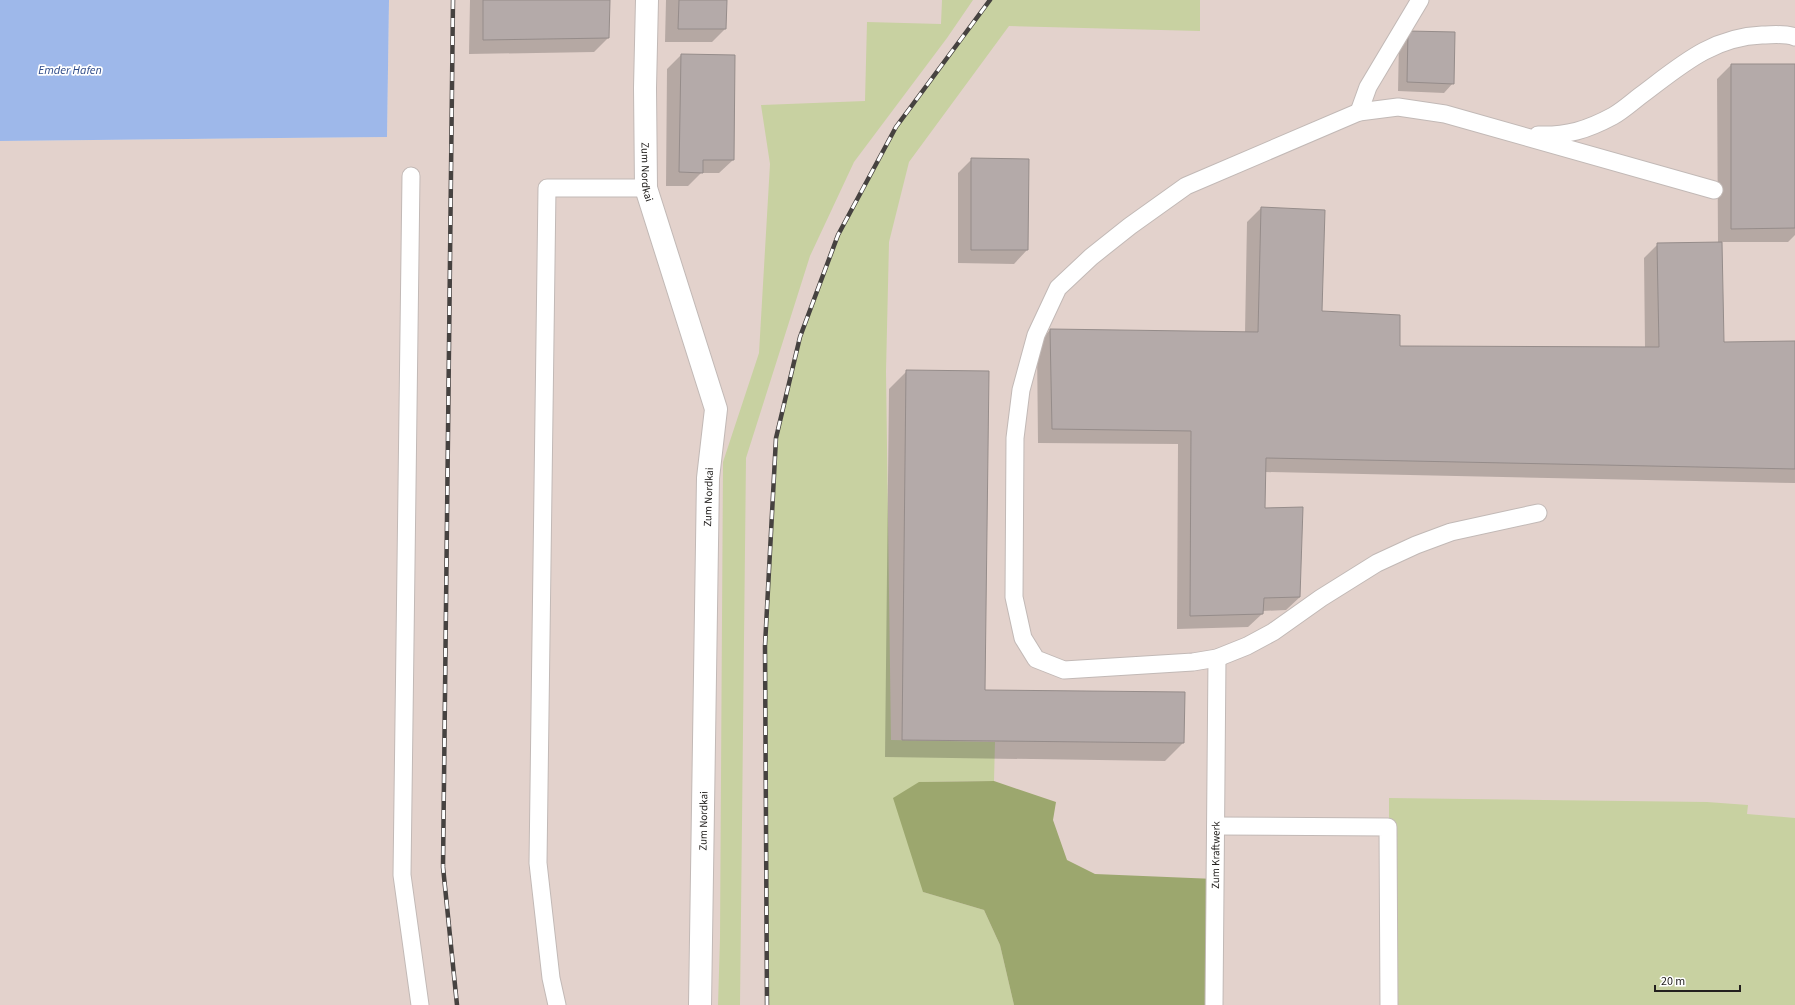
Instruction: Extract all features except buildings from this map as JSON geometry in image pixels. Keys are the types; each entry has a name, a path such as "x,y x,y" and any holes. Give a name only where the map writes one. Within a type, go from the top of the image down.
{"street":[{"name":"Zum Nordkai","path":"647,0 645,88 646,188 716,409 708,478 700,1005"}],"lane":[{"path":"1359,112 1368,87 1420,0"},
{"path":"1516,135 1559,136 1585,129 1614,115 1686,62 1715,45 1749,36 1787,34 1795,37"},
{"path":"1538,513 1451,532 1416,545 1377,563 1321,598 1273,632 1247,646 1217,658 1193,662 1064,670 1036,659 1023,638 1014,597 1015,438 1021,390 1036,335 1058,288 1091,257 1130,226 1186,186 1359,112 1398,107 1445,114 1714,190"},
{"path":"411,176 402,875 420,1005"},
{"path":"557,1005 551,978 538,863 546,188 646,188"},
{"name":"Zum Kraftwerk","path":"1214,1005 1217,658"},
{"path":"1216,826 1388,827 1389,1005"}],"shaded area":[{"path":"389,0 1795,0 1795,1005 0,1005 0,141 387,137"}],"green space":[{"path":"942,0 973,0 947,38 854,162 810,256 746,458 740,1005 718,1005 720,938 723,462 759,353 770,164 761,105 865,101 867,22 941,24"},
{"path":"990,0 1200,0 1200,31 1009,26 909,162 889,242 886,372 891,740 995,742 994,781 919,782 923,892 984,910 1000,945 1014,1005 767,1005 765,646 776,438 800,337 838,235 896,127"},
{"path":"994,781 1056,802 1053,820 1067,860 1095,874 1215,879 1214,1005 1014,1005 1000,945 984,910 923,892 893,798 919,782"},
{"path":"1389,798 1707,802 1748,805 1747,814 1795,818 1795,1005 1389,1005"}],"water":[{"name":"Emder Hafen","path":"0,0 389,0 387,137 0,141"}],"railway":[{"path":"453,0 443,867 457,1005"},
{"path":"767,1005 765,646 776,438 800,337 838,235 896,127 990,0"}]}
